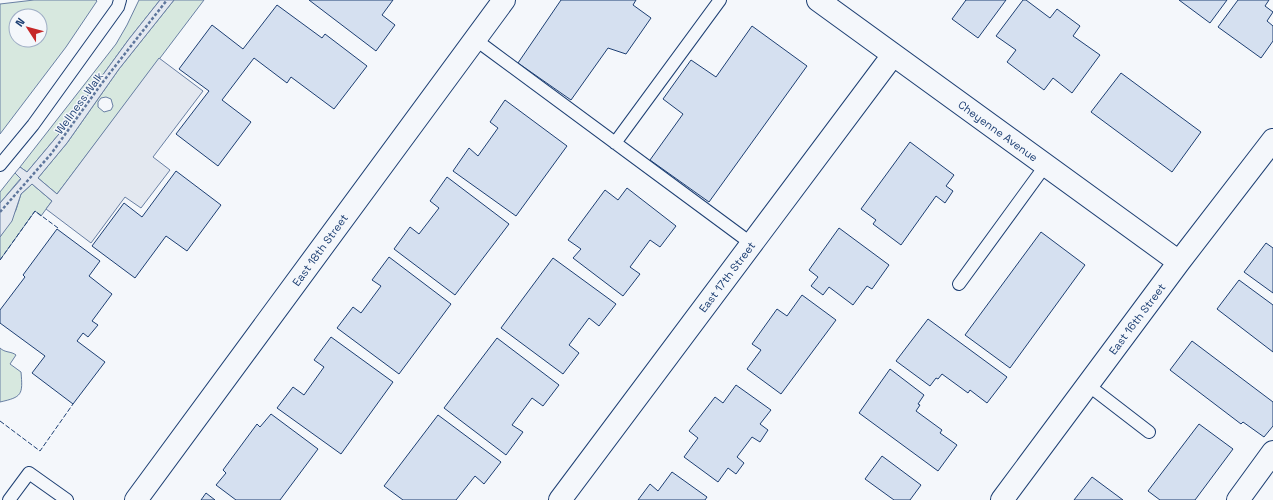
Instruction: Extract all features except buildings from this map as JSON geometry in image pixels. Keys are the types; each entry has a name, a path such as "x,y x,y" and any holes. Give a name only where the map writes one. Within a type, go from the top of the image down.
{"street":[{"name":"East 18th Street","path":"136,500 504,0"},
{"name":"Cheyenne Avenue","path":"818,0 1179,262"},
{"name":"East 17th Street","path":"560,500 893,55"},
{"name":"East 16th Street","path":"1002,500 1179,262 1273,140"},
{"path":"1238,500 1273,452"}],"lane":[{"path":"0,165 33,125 118,7 120,0"},
{"path":"615,143 720,0"},
{"path":"476,40 752,244"},
{"path":"959,284 1045,166"},
{"path":"1088,385 1149,432"},
{"path":"9,500 29,473 67,500"}],"path":[{"name":"Wellness Walk","path":"0,212 58,144 102,83 167,0"}],"shaded area":[{"path":"34,0 96,0 97,1 66,47 0,134 0,4"},
{"path":"139,0 160,0 129,39 64,128 27,172 20,167 116,44"},
{"path":"160,0 174,0 119,69 67,143 38,178 57,194 159,58 203,91 153,157 170,170 141,208 125,197 91,243 46,209 52,201 32,184 21,194 12,221 0,237 0,203 21,179 15,173 20,167 27,172 64,128 129,39"},
{"path":"174,0 204,0 57,194 38,178 67,143 119,69","holes":["106,97 111,99 113,106 111,110 104,112 98,107 98,102 101,98"]},
{"path":"15,173 21,178 0,203 0,192"},
{"path":"32,184 52,201 41,216 35,211 0,260 0,237 16,210 21,194"},
{"path":"0,348 16,355 10,364 21,372 22,386 20,394 0,402"}],"fence":[{"path":"0,260 35,211 58,228"},
{"path":"0,421 40,451 73,404"}]}
